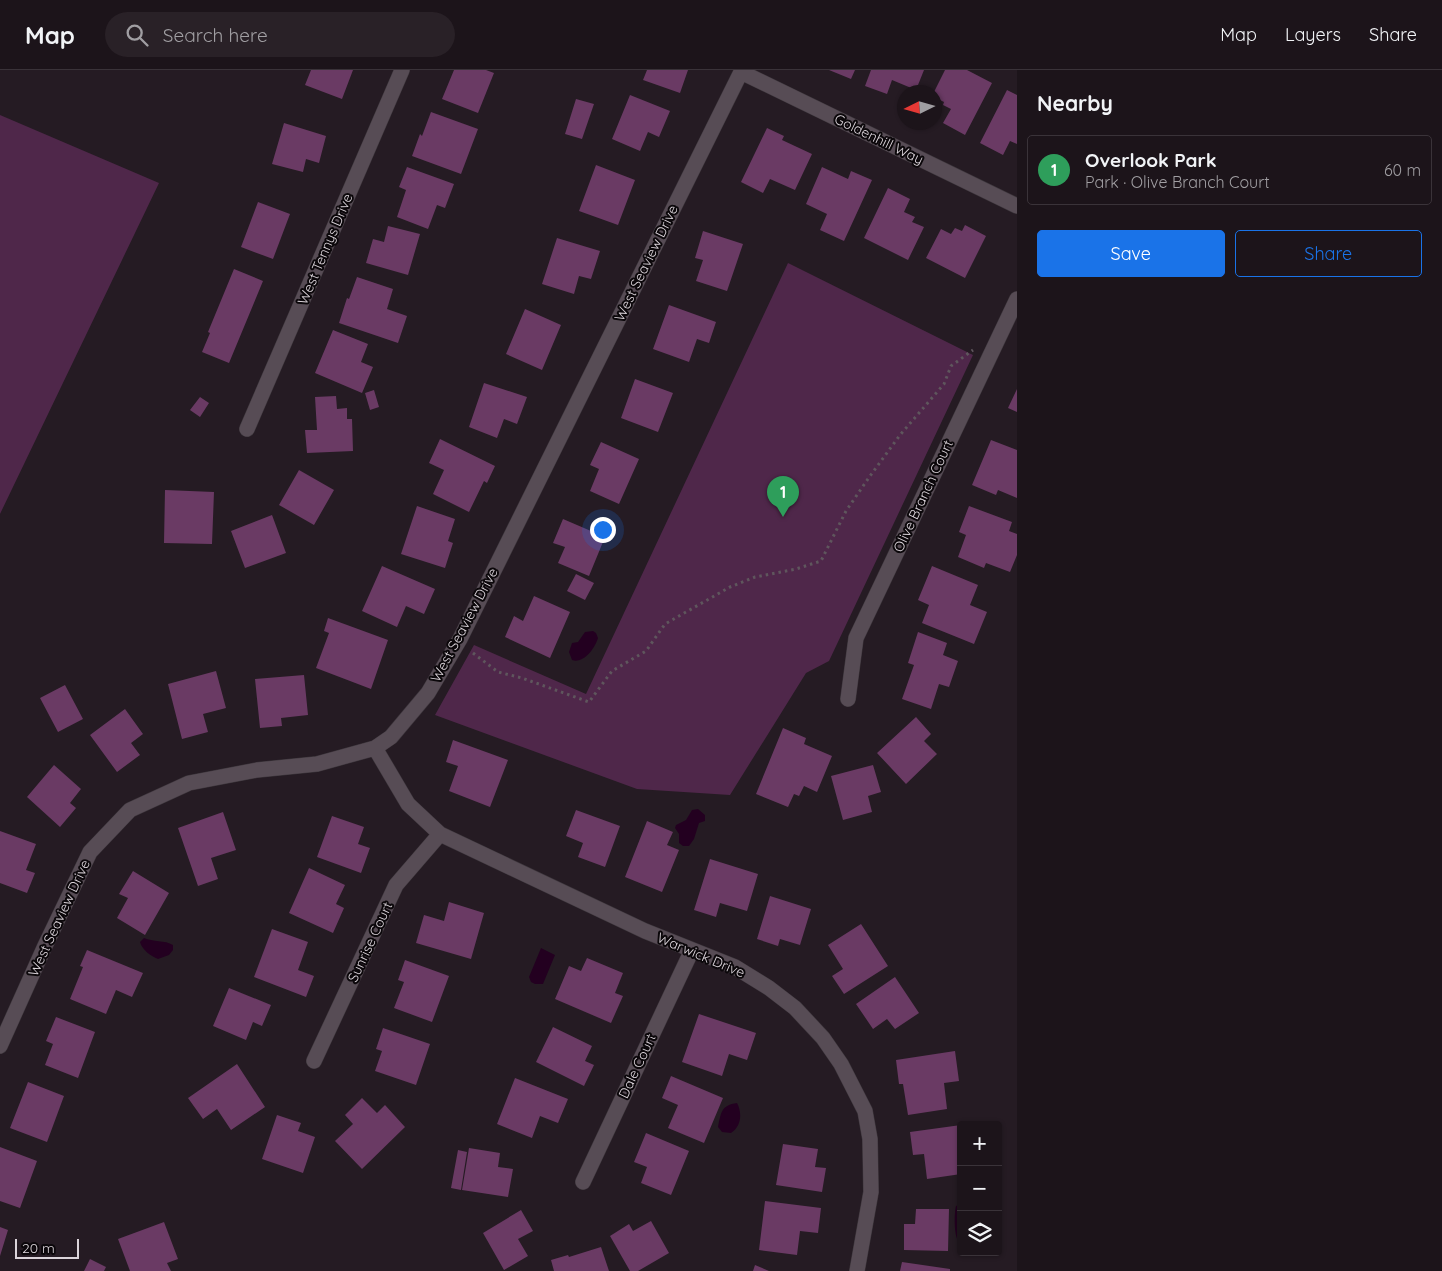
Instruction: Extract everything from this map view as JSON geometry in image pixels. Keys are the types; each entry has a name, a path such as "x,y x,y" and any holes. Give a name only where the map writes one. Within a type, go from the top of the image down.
{"street":[{"name":"West Tennys Drive","path":"247,429 402,70"},
{"name":"Goldenhill Way","path":"741,71 1017,206"},
{"name":"West Seaview Drive","path":"0,1046 90,852 130,810 189,782 257,770 318,764 376,748 391,737 428,693 457,644 741,71"},
{"name":"Olive Branch Court","path":"848,699 856,638 1017,299"},
{"name":"Warwick Drive","path":"376,748 408,804 440,834 645,931 735,967 769,988 795,1008 824,1038 842,1064 864,1111 870,1139 870,1192 857,1271"},
{"name":"Sunrise Court","path":"314,1061 396,885 440,834"},
{"name":"Dale Court","path":"583,1182 692,950"}],"path":[{"path":"457,644 498,672 522,678 589,702 612,671 646,651 665,624 730,588 755,577 796,569 821,561 851,504 900,435 944,384 952,366 972,349 989,358"}],"shaded area":[{"path":"0,115 159,183 0,514"},
{"path":"788,263 973,355 829,661 806,673 730,795 637,789 435,715 474,645 586,694"},
{"path":"593,631 598,638 592,650 581,660 572,660 569,652 572,643 578,642 585,632"},
{"path":"698,809 705,815 705,821 699,823 694,839 689,846 683,846 679,843 676,825 686,820 692,810"},
{"path":"144,938 170,943 173,945 173,950 169,955 158,959 143,948 140,942"},
{"path":"541,948 555,955 543,984 535,984 531,982 529,977"},
{"path":"737,1103 740,1110 740,1119 737,1127 731,1133 722,1132 718,1127 723,1110"},
{"path":"957,1206 957,1238 955,1229"}],"building":[{"path":"311,70 353,70 342,99 305,85"},
{"path":"454,70 486,70 494,73 478,113 442,99"},
{"path":"647,70 688,70 680,93 643,80"},
{"path":"829,70 855,70 851,79"},
{"path":"871,70 924,70 918,85 904,85 892,80 887,94 865,86"},
{"path":"945,70 967,70 992,83 965,135 943,123 951,109 943,105 942,85 938,85"},
{"path":"1007,90 1017,95 1017,144 1010,141 1003,155 980,143"},
{"path":"630,95 670,111 659,137 648,132 640,151 612,139"},
{"path":"576,99 594,104 582,139 565,134"},
{"path":"431,112 478,129 461,174 412,156"},
{"path":"284,123 326,136 319,163 306,159 303,172 272,164"},
{"path":"767,128 784,136 782,140 812,154 795,190 770,179 763,193 741,182"},
{"path":"596,165 635,180 618,225 579,211"},
{"path":"407,167 454,184 445,208 437,205 428,229 397,217 406,190 399,187"},
{"path":"822,167 848,179 851,171 872,180 844,241 820,230 827,214 806,204"},
{"path":"888,188 910,199 904,212 915,217 912,222 924,227 908,260 864,238"},
{"path":"258,202 290,214 273,259 241,247"},
{"path":"965,225 986,236 965,278 926,258 941,229 951,234 955,228 962,231"},
{"path":"388,226 420,234 408,275 366,263 373,239 384,242"},
{"path":"703,231 743,244 727,291 696,281 703,260 695,258"},
{"path":"557,238 600,251 591,279 579,276 574,294 542,284"},
{"path":"234,269 263,281 229,363 202,352 210,333 208,332"},
{"path":"357,277 393,289 387,309 407,316 398,343 339,323 347,298 349,299"},
{"path":"669,305 716,322 709,343 697,339 689,362 653,349"},
{"path":"525,309 561,325 542,370 506,354"},
{"path":"333,330 368,344 361,362 373,367 362,393 315,373"},
{"path":"635,379 673,393 658,432 621,418"},
{"path":"484,383 527,397 517,424 504,419 497,438 469,427"},
{"path":"1017,389 1017,412 1008,408"},
{"path":"374,390 379,407 370,410 365,393"},
{"path":"336,396 337,409 347,408 347,419 352,419 353,451 307,453 305,430 317,430 315,397"},
{"path":"200,397 209,403 200,417 190,410"},
{"path":"440,439 495,466 487,483 484,481 469,512 433,494 444,470 429,463"},
{"path":"991,440 1017,450 1017,498 998,490 996,495 972,485"},
{"path":"601,442 639,459 619,504 590,491 599,469 590,465"},
{"path":"299,470 334,490 314,525 279,505"},
{"path":"165,490 214,492 212,544 164,543"},
{"path":"417,506 455,519 448,541 453,543 445,568 401,554"},
{"path":"969,506 1012,522 1009,531 1017,534 1017,555 1010,572 986,563 984,568 958,557 966,535 959,532"},
{"path":"272,515 286,553 245,568 231,531"},
{"path":"563,519 605,537 589,576 558,563 565,547 553,543"},
{"path":"382,566 435,589 424,614 406,606 397,627 362,611"},
{"path":"932,566 978,585 970,605 987,612 974,644 922,623 929,605 918,600"},
{"path":"576,574 594,583 585,600 567,591"},
{"path":"534,596 570,612 550,658 505,637 514,616 523,621"},
{"path":"328,618 388,640 371,689 316,668 329,633 324,631"},
{"path":"918,632 947,643 943,655 958,661 949,687 939,684 931,709 902,699 914,665 908,663"},
{"path":"216,671 226,708 203,714 208,732 182,739 168,684"},
{"path":"304,675 308,715 281,718 282,726 260,728 255,679"},
{"path":"65,685 83,719 58,732 40,698"},
{"path":"125,709 143,734 131,743 140,755 117,772 90,735"},
{"path":"916,717 931,734 924,741 937,754 906,784 877,753"},
{"path":"783,728 806,738 804,744 832,756 817,792 804,786 799,796 794,794 788,807 756,794"},
{"path":"453,740 508,760 490,807 449,791 458,766 446,762"},
{"path":"54,765 81,789 70,803 76,808 60,827 27,797"},
{"path":"873,765 881,792 868,796 872,812 843,820 831,776"},
{"path":"576,810 620,826 605,867 578,857 583,843 566,836"},
{"path":"223,812 236,850 211,858 218,879 198,886 178,828"},
{"path":"332,816 364,827 358,844 370,848 361,873 317,857"},
{"path":"647,821 673,832 667,845 679,850 662,892 625,877"},
{"path":"0,831 36,844 26,870 35,873 27,893 0,883"},
{"path":"710,859 758,874 747,911 720,903 716,917 694,910"},
{"path":"309,868 345,885 336,904 344,908 333,933 289,913"},
{"path":"133,871 169,893 145,935 117,918 128,898 119,894"},
{"path":"770,896 811,909 800,945 780,939 778,946 757,939"},
{"path":"449,902 484,913 471,959 416,943 424,915 444,921"},
{"path":"861,924 888,966 844,994 832,976 843,969 828,945"},
{"path":"272,929 308,942 298,970 314,976 306,997 254,977"},
{"path":"87,950 143,973 132,997 116,990 106,1014 70,999 83,967 80,966"},
{"path":"587,958 623,973 615,993 623,996 611,1023 555,999 569,966 581,971"},
{"path":"405,960 449,976 432,1022 394,1008 404,982 398,980"},
{"path":"895,977 919,1013 895,1029 887,1019 873,1029 856,1004"},
{"path":"229,988 271,1005 262,1026 253,1022 246,1040 213,1026"},
{"path":"699,1014 756,1033 747,1060 729,1054 722,1076 682,1062"},
{"path":"56,1017 95,1032 78,1078 45,1065 53,1044 46,1041"},
{"path":"553,1027 592,1046 585,1061 594,1065 584,1086 536,1062"},
{"path":"383,1028 430,1044 416,1085 375,1071 382,1051 376,1049"},
{"path":"955,1051 959,1081 944,1083 947,1109 908,1115 903,1084 899,1084 896,1060"},
{"path":"237,1064 265,1107 231,1130 217,1109 203,1119 188,1098"},
{"path":"671,1076 723,1098 704,1143 668,1128 678,1105 662,1098"},
{"path":"515,1078 568,1099 558,1123 540,1116 532,1138 497,1124"},
{"path":"28,1082 64,1096 47,1142 10,1128"},
{"path":"362,1098 377,1113 385,1105 405,1127 362,1169 335,1141 353,1124 345,1115"},
{"path":"277,1115 301,1123 298,1131 315,1137 303,1173 262,1159"},
{"path":"957,1126 957,1175 927,1179 924,1154 913,1155 910,1132"},
{"path":"646,1133 689,1151 671,1195 641,1183 647,1167 634,1162"},
{"path":"783,1144 818,1149 815,1167 826,1168 822,1192 776,1185"},
{"path":"0,1147 37,1161 20,1208 0,1201"},
{"path":"469,1148 500,1153 498,1167 513,1169 508,1197 462,1190"},
{"path":"458,1150 467,1152 461,1190 451,1188"},
{"path":"765,1201 821,1208 818,1233 800,1231 797,1255 759,1250"},
{"path":"916,1209 949,1209 948,1251 904,1250 904,1224 915,1224"},
{"path":"521,1210 533,1231 518,1239 528,1256 504,1270 483,1233"},
{"path":"651,1221 669,1253 638,1271 630,1271 610,1236 629,1224 633,1231"},
{"path":"164,1222 178,1259 167,1263 171,1271 130,1271 118,1239"},
{"path":"0,1227 8,1230 0,1256"},
{"path":"601,1247 609,1271 554,1271 551,1260 568,1255 569,1257"},
{"path":"90,1259 106,1267 104,1271 84,1271"},
{"path":"902,1262 950,1269 950,1271 900,1271"},
{"path":"755,1265 769,1271 753,1271"}],"place":[{"name":"Overlook Park","path":"783,517"}]}
